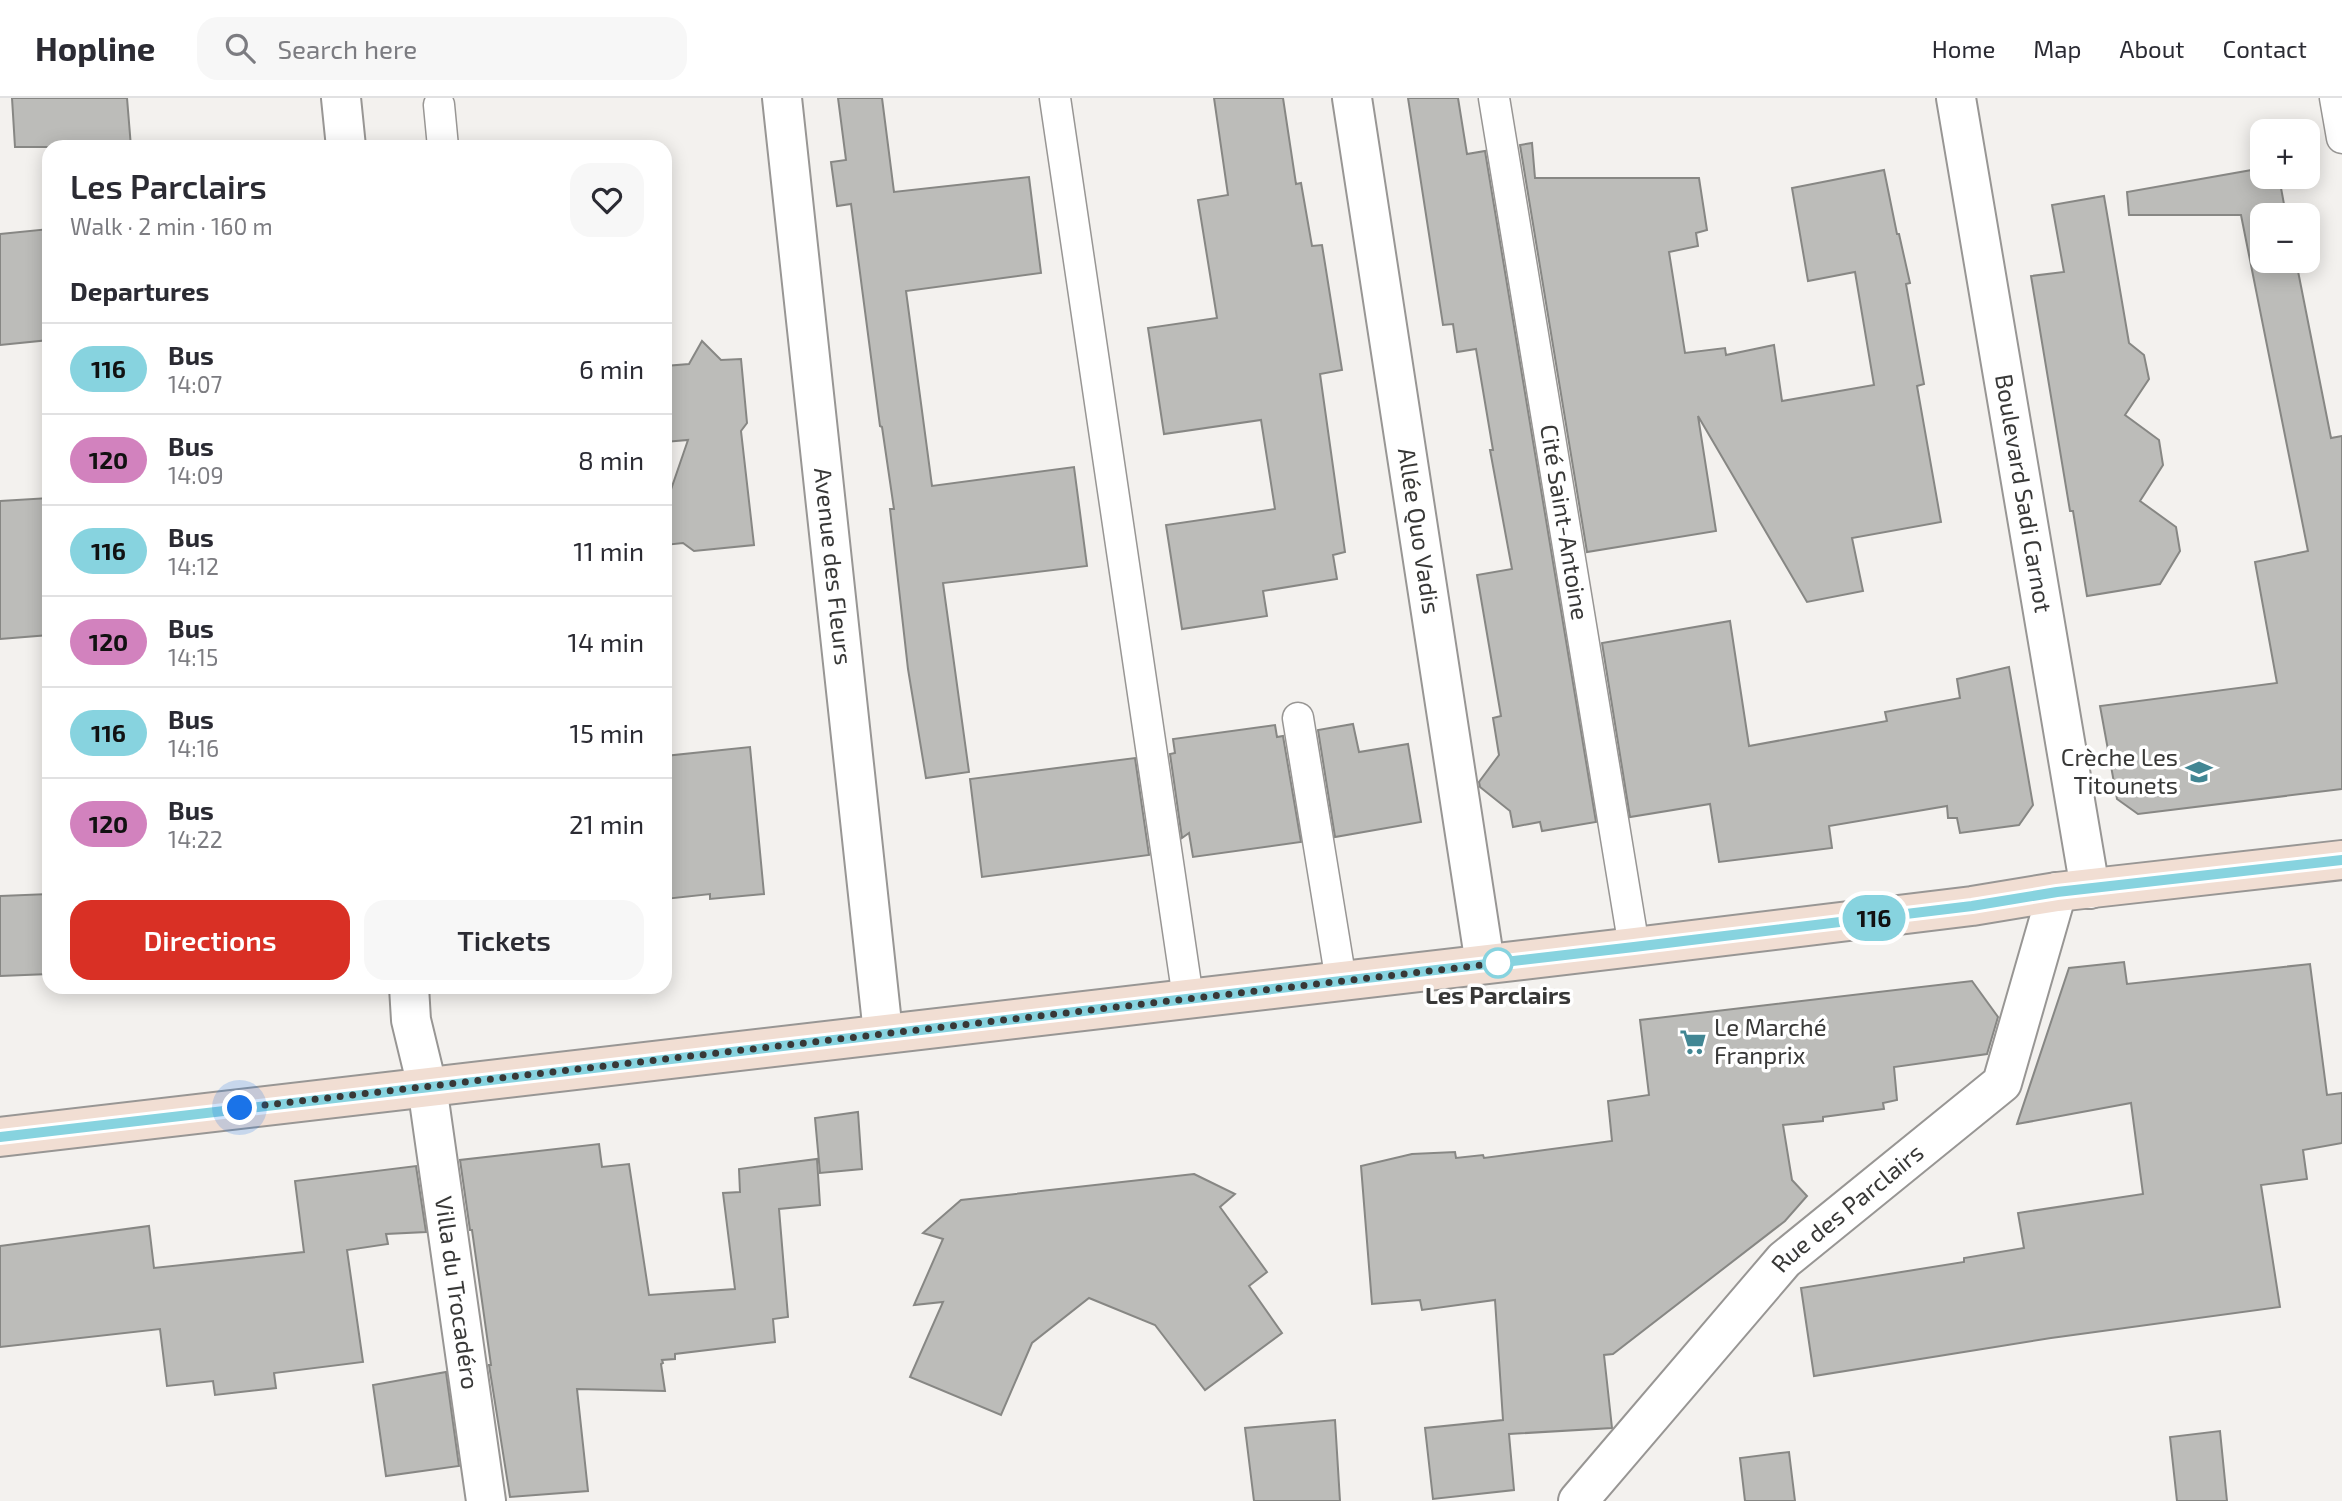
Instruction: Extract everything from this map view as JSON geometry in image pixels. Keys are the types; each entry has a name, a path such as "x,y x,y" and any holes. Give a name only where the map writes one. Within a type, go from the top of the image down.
{"main road":[{"path":"0,1137 1634,947 1972,906 2074,890 2342,860"}],"street":[{"path":"341,98 345,140"},
{"name":"Avenue des Fleurs","path":"782,98 883,1033"},
{"name":"Allée Quo Vadis","path":"1352,98 1485,964"},
{"name":"Boulevard Sadi Carnot","path":"1956,98 2074,890"},
{"name":"Rue des Parclairs","path":"1578,1501 1784,1260 2003,1083 2074,890"},
{"name":"Villa du Trocadéro","path":"409,994 411,1020 427,1086 486,1501"}],"lane":[{"path":"1055,98 1188,998"},
{"name":"Cité Saint-Antoine","path":"1494,98 1634,947"},
{"path":"2335,98 2342,138"},
{"path":"439,106 442,140"},
{"path":"1298,718 1340,981"}],"building":[{"path":"12,98 127,98 130,140 42,140 42,147 15,147"},
{"path":"838,98 882,98 894,192 1029,177 1041,273 906,291 932,486 1074,467 1087,566 943,583 969,772 926,778 908,669 890,509 894,509 880,426 851,204 837,206 831,162 846,160"},
{"path":"1214,98 1283,98 1296,184 1301,183 1312,246 1322,245 1342,370 1320,374 1345,552 1333,555 1337,579 1263,591 1267,616 1182,629 1166,525 1275,509 1261,420 1164,434 1148,328 1217,318 1198,200 1228,195"},
{"path":"1408,98 1458,98 1467,154 1485,151 1596,822 1542,831 1540,822 1513,827 1510,811 1480,787 1479,782 1499,755 1493,718 1501,716 1477,575 1512,569 1490,450 1493,450 1476,349 1457,352 1453,324 1443,325"},
{"path":"1532,143 1535,178 1699,178 1707,230 1696,233 1698,246 1669,252 1685,353 1725,348 1726,355 1774,345 1782,401 1874,385 1855,272 1808,281 1792,188 1884,170 1910,283 1906,284 1924,384 1917,386 1941,522 1852,538 1863,591 1807,602 1698,416 1716,531 1587,552 1520,145"},
{"path":"2250,170 2250,189 2281,189 2284,203 2250,203 2250,260 2241,215 2129,215 2127,192"},
{"path":"2104,196 2129,343 2144,355 2149,379 2125,415 2159,440 2163,465 2140,501 2176,527 2180,551 2160,584 2087,596 2031,276 2064,272 2052,205"},
{"path":"42,230 42,341 0,345 0,234"},
{"path":"2253,273 2298,273 2331,438 2342,436 2342,789 2138,814 2117,799 2100,706 2277,683 2255,562 2308,551"},
{"path":"702,341 721,360 741,359 747,423 741,431 754,545 694,551 683,543 672,544 672,487 688,440 672,441 672,365 689,364"},
{"path":"42,498 42,636 0,639 0,501"},
{"path":"1730,621 1749,746 1887,721 1885,712 1960,698 1957,679 2009,667 2033,805 2019,825 1960,833 1957,818 1948,818 1947,806 1829,826 1832,848 1719,862 1710,804 1630,817 1602,643"},
{"path":"1353,724 1359,752 1408,744 1421,822 1335,837 1318,730"},
{"path":"1275,725 1277,737 1283,736 1301,842 1193,857 1189,833 1182,838 1170,754 1175,753 1173,739"},
{"path":"750,747 764,894 710,899 710,894 672,898 672,755"},
{"path":"1135,758 1149,855 982,877 970,779"},
{"path":"42,894 42,974 0,976 0,896"},
{"path":"2124,962 2127,984 2310,964 2327,1095 2342,1093 2342,1143 2303,1150 2307,1179 2261,1185 2280,1307 2051,1338 1814,1376 1801,1288 1964,1262 1964,1258 2024,1248 2018,1213 2143,1194 2131,1103 2017,1124 2069,968"},
{"path":"1972,981 1998,1017 1987,1054 1894,1067 1897,1100 1883,1103 1884,1109 1823,1117 1823,1121 1783,1125 1792,1180 1807,1196 1785,1221 1613,1354 1604,1355 1612,1428 1509,1434 1514,1490 1433,1499 1425,1428 1503,1420 1495,1300 1422,1310 1420,1300 1372,1304 1361,1166 1412,1154 1455,1152 1456,1158 1483,1155 1484,1158 1612,1141 1608,1101 1649,1095 1640,1020"},
{"path":"858,1112 862,1169 820,1173 815,1118"},
{"path":"599,1144 602,1167 629,1164 649,1295 735,1289 723,1193 740,1192 739,1169 817,1159 820,1205 779,1209 788,1317 773,1319 775,1342 675,1354 675,1359 662,1360 665,1391 577,1389 588,1491 510,1497 460,1160"},
{"path":"416,1166 426,1232 386,1234 388,1244 347,1250 363,1362 274,1373 276,1388 215,1395 213,1381 167,1386 160,1329 0,1347 0,1246 149,1226 154,1268 304,1252 295,1181"},
{"path":"1194,1174 1235,1194 1220,1207 1267,1272 1249,1286 1282,1333 1205,1390 1155,1325 1089,1298 1032,1343 1001,1415 910,1377 943,1302 914,1305 943,1239 923,1233 961,1200"},
{"path":"446,1372 459,1466 386,1476 373,1385"},
{"path":"1335,1420 1340,1501 1254,1501 1245,1428"},
{"path":"2220,1431 2227,1501 2177,1501 2170,1437"},
{"path":"1789,1452 1795,1501 1745,1501 1740,1458"}],"bus line":[{"name":"116","path":"0,1137 1634,947 1972,906 2057,892 2342,860"}],"place":[{"name":"Crèche Les Titounets","path":"2199,772"},
{"name":"Les Parclairs","path":"1498,963"},
{"name":"Le Marché Franprix","path":"1693,1042"}],"route":[{"path":"240,1108 1508,962 1498,963"}]}
